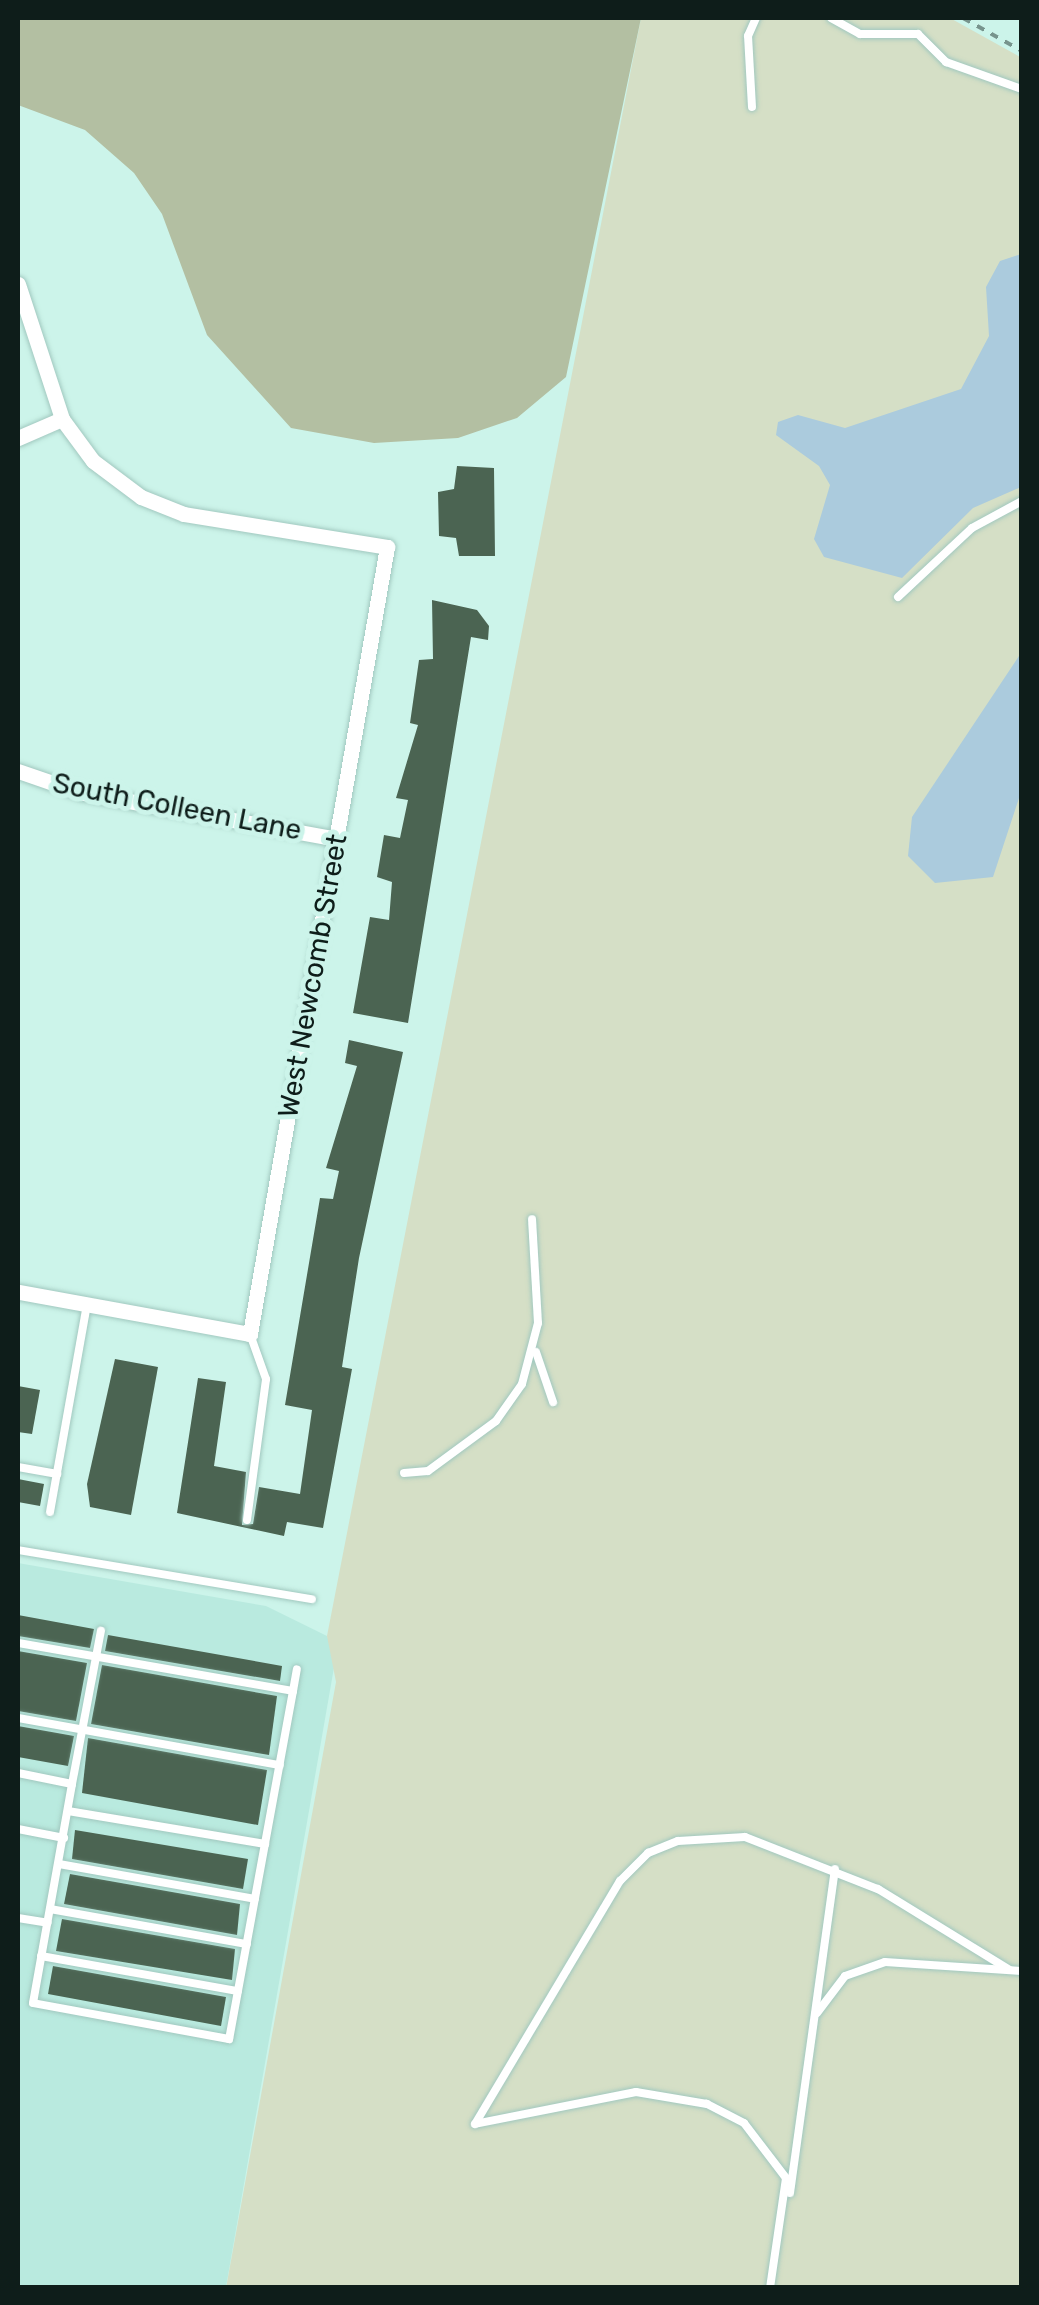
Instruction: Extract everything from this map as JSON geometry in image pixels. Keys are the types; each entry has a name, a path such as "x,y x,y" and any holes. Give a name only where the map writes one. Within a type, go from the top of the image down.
{"street":[{"path":"18,284 62,419 18,438"},
{"name":"West Newcomb Street","path":"62,419 93,461 162,508 387,547 250,1334"},
{"name":"South Colleen Lane","path":"18,772 79,792 338,838"},
{"path":"18,1292 250,1334"}],"lane":[{"path":"752,106 748,36 756,18"},
{"path":"831,18 860,34 918,34 946,62 1022,89"},
{"path":"898,597 972,528 1022,501"},
{"path":"532,1219 536,1352 552,1402"},
{"path":"50,1512 87,1304"},
{"path":"248,1520 266,1379 250,1334"},
{"path":"404,1474 428,1471 496,1421 536,1352"},
{"path":"18,1468 56,1474"},
{"path":"18,1550 312,1599"},
{"path":"101,1631 32,2003 229,2040 297,1669"},
{"path":"18,1643 293,1691"},
{"path":"18,1718 280,1765"},
{"path":"18,1773 72,1784"},
{"path":"68,1811 265,1844"},
{"path":"18,1829 64,1838"},
{"path":"788,2207 775,2153 744,2123 673,2095 602,2093 475,2124 620,1881 648,1853 730,1836 835,1869 1008,1969"},
{"path":"58,1864 255,1899"},
{"path":"770,2288 788,2207 835,1869"},
{"path":"50,1909 247,1944"},
{"path":"18,1918 48,1923"},
{"path":"42,1956 238,1992"},
{"path":"818,2013 845,1976 885,1962 1022,1971"}],"path":[{"path":"963,18 1022,51"}],"shaded area":[{"path":"1021,254 1021,487 973,508 902,578 824,557 814,539 830,485 819,466 776,435 778,422 798,415 845,428 961,389 989,336 986,287 1000,261"},
{"path":"1021,653 1021,792 993,877 935,883 908,856 912,817"},
{"path":"18,1563 266,1606 327,1636 336,1656 226,2287 18,2287"}],"green space":[{"path":"18,18 641,18 566,377 517,418 458,438 374,443 291,428 207,335 162,214 134,173 85,130 18,105"},
{"path":"641,18 950,18 1022,58 1021,2287 226,2288 336,1682 327,1636"}],"building":[{"path":"457,466 494,468 495,556 459,556 456,538 439,536 438,492 454,489"},
{"path":"432,600 477,610 489,626 488,640 471,637 408,1023 353,1013 370,917 389,920 392,882 377,877 384,835 400,838 408,800 396,798 418,725 410,723 419,660 433,659"},
{"path":"349,1040 403,1052 359,1258 342,1367 352,1369 323,1528 287,1522 284,1536 177,1513 198,1378 226,1382 214,1466 246,1472 242,1525 253,1524 259,1487 300,1494 312,1410 285,1405 320,1198 333,1199 339,1171 326,1168 357,1066 345,1063"},
{"path":"115,1359 158,1367 131,1515 90,1507 87,1484"},
{"path":"18,1386 40,1390 32,1434 18,1432"},
{"path":"18,1479 44,1484 40,1506 18,1502"},
{"path":"18,1615 94,1629 90,1648 18,1636"},
{"path":"108,1635 282,1666 280,1681 105,1651"},
{"path":"18,1651 87,1663 76,1721 18,1711"},
{"path":"102,1665 277,1696 269,1755 91,1724"},
{"path":"18,1726 74,1736 68,1766 18,1757"},
{"path":"88,1738 267,1770 258,1825 82,1793"},
{"path":"75,1830 248,1859 243,1889 72,1859"},
{"path":"70,1874 240,1904 237,1935 64,1904"},
{"path":"62,1919 235,1949 232,1980 56,1951"},
{"path":"53,1966 226,1997 221,2026 48,1994"}]}
